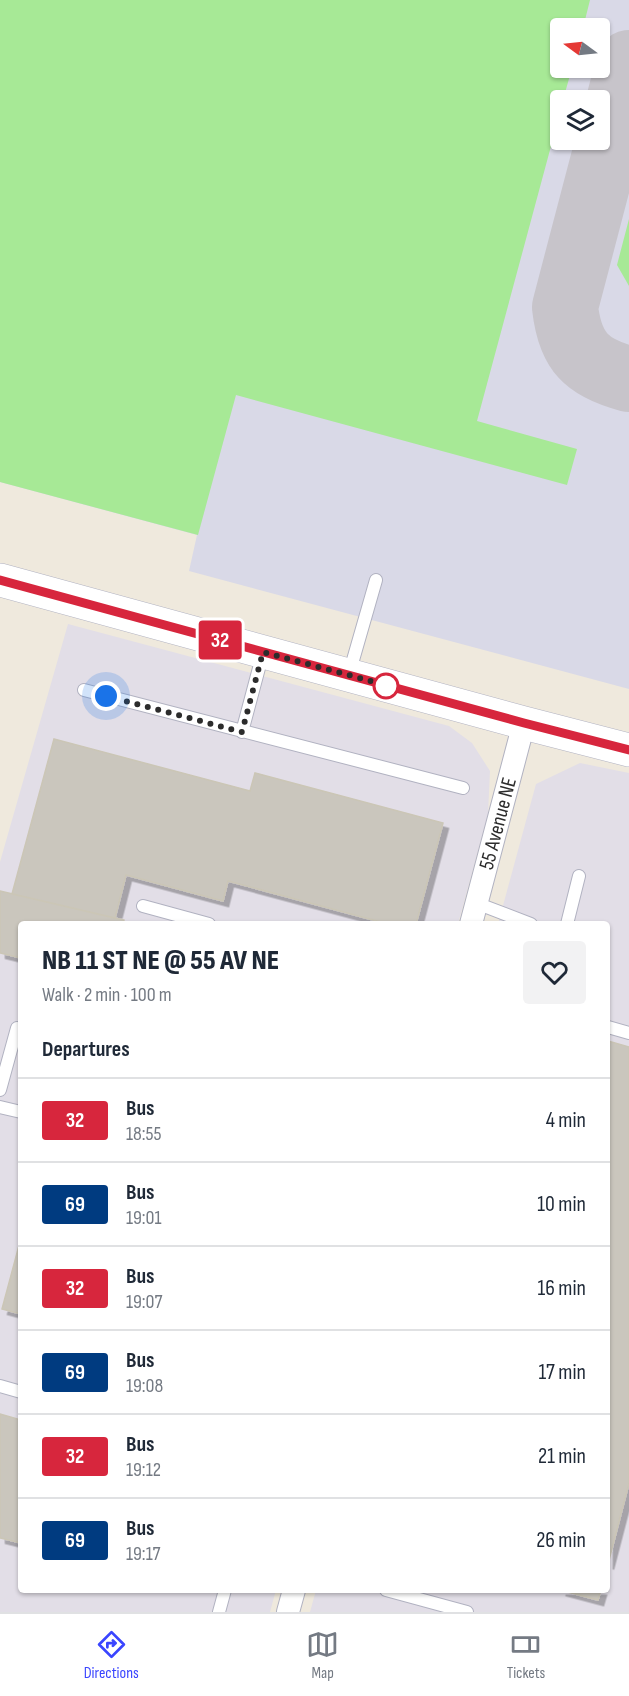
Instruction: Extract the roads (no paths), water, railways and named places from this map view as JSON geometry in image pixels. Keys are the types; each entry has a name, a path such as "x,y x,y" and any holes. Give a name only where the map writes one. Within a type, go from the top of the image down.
{"street":[{"path":"0,580 524,723 627,746"},
{"name":"55 Avenue NE","path":"473,913 524,723"},
{"path":"288,1612 293,1593"}],"lane":[{"path":"349,675 376,580"},
{"path":"242,732 263,652"},
{"path":"84,690 463,788"},
{"path":"568,921 579,876"},
{"path":"144,906 198,921"},
{"path":"473,913 515,921"},
{"path":"0,1090 17,1028"},
{"path":"610,1028 629,1033"},
{"path":"0,1107 18,1111"},
{"path":"0,1386 18,1391"},
{"path":"219,1612 224,1593"},
{"path":"397,1593 467,1612"}]}
